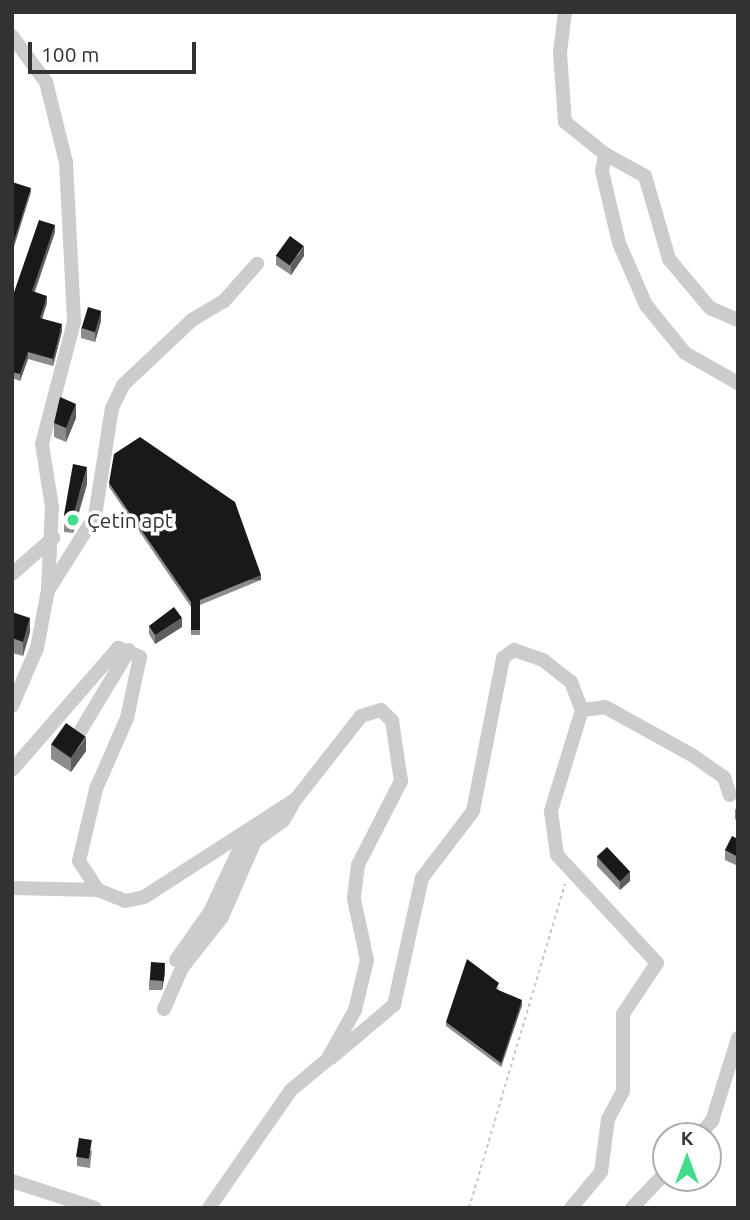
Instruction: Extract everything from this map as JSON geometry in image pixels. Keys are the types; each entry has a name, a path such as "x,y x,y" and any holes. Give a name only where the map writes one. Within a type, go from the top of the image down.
{"street":[{"path":"565,12 560,53 565,122 604,154 645,176 669,259 710,308 738,320"},
{"path":"12,36 46,82 66,162 75,322 42,444 53,538 48,590 37,648 12,705"},
{"path":"604,154 602,171 619,243 646,305 685,353 738,383"},
{"path":"48,590 95,516 112,408 123,386 257,264"},
{"path":"12,574 53,538"},
{"path":"12,770 118,648 130,650 140,657 140,669 127,718 96,789 79,861 98,890"},
{"path":"78,735 130,650"},
{"path":"208,1207 291,1090 394,1005 422,878 473,811 503,658 514,650 542,660 571,682 582,709 551,811 557,855 657,963 623,1014 623,1091 608,1119 601,1171 570,1208"},
{"path":"582,709 605,706 692,755 724,776 730,795"},
{"path":"164,1009 182,968 222,917 255,841 283,821 296,799 361,716 381,710 392,721 401,781 358,865 354,899 367,960 364,985 327,1060"},
{"path":"12,888 98,890 125,901 144,897 247,834 296,799"},
{"path":"176,960 210,912 247,834"},
{"path":"711,1122 738,1038"},
{"path":"12,1181 95,1208"},
{"path":"632,1208 652,1187"}],"path":[{"path":"469,1208 570,870"}],"building":[{"path":"12,182 31,188 12,248"},
{"path":"39,220 55,225 32,291 47,296 40,318 62,324 53,359 28,352 20,374 12,372 12,298"},
{"path":"290,236 304,246 290,265 276,255"},
{"path":"88,307 101,311 95,332 82,328"},
{"path":"60,397 76,404 66,428 54,423"},
{"path":"140,437 235,502 261,575 200,600 200,630 191,630 191,602 109,483 114,454"},
{"path":"73,464 87,467 73,516 64,515"},
{"path":"174,607 182,618 155,635 149,626"},
{"path":"12,612 30,618 23,642 12,638"},
{"path":"66,723 86,737 71,758 51,744"},
{"path":"732,836 738,839 738,857 725,850"},
{"path":"607,847 630,872 620,881 597,857"},
{"path":"467,959 499,983 496,989 522,1000 501,1063 446,1022"},
{"path":"151,962 165,963 164,981 150,980"},
{"path":"79,1138 92,1140 89,1159 76,1157"}],"place":[{"name":"Çetin apt","path":"73,520"}]}
